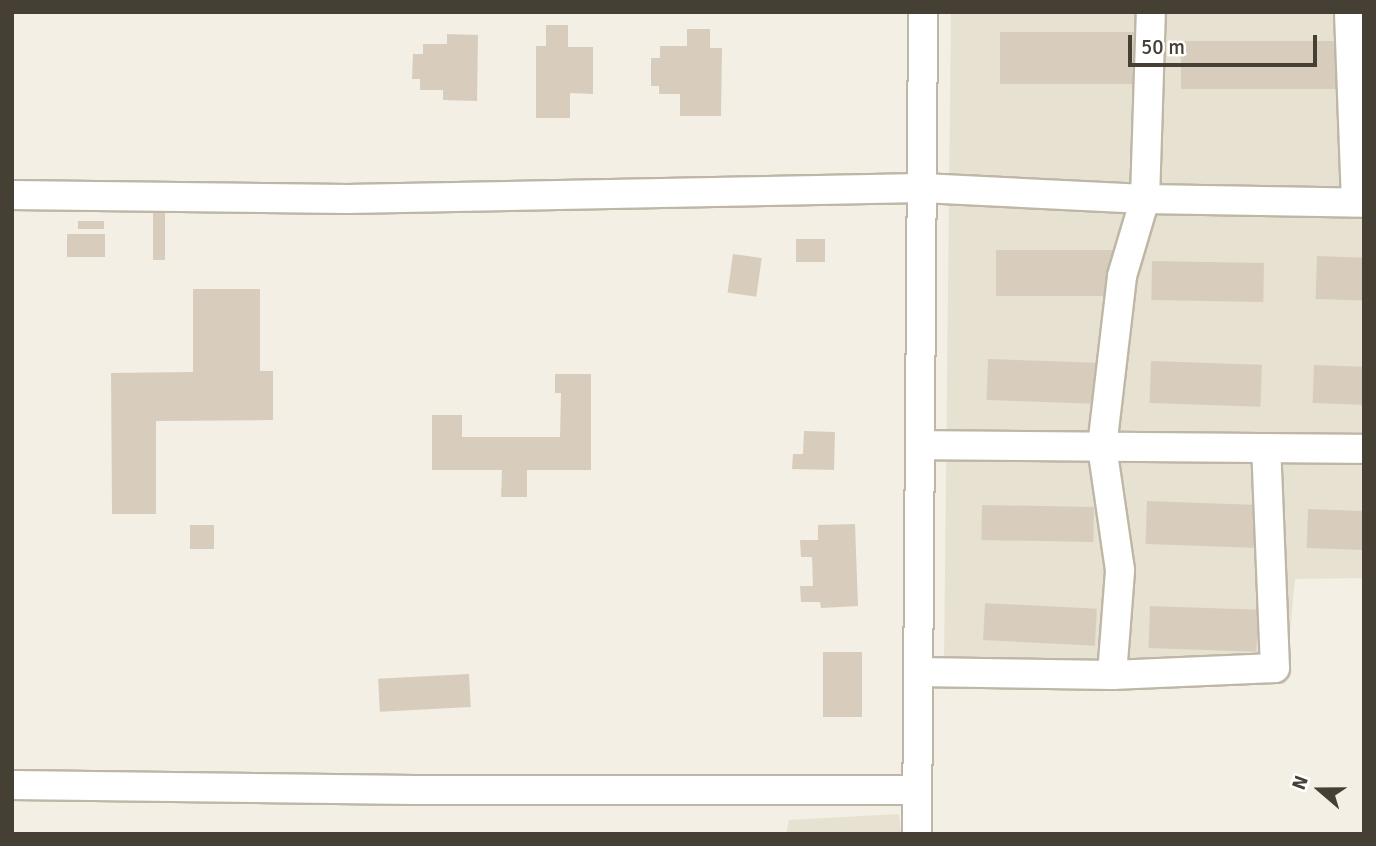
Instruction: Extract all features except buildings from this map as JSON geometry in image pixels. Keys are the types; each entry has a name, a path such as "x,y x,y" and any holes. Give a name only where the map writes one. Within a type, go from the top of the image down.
{"street":[{"path":"917,834 923,12"},
{"path":"1112,675 1120,570 1102,447 1122,276 1145,199 1151,12"},
{"path":"12,195 347,199 922,188 1145,199 1360,202 1349,12"},
{"path":"920,445 1364,449"},
{"path":"918,671 1112,675 1275,668 1266,448"},
{"path":"12,785 415,790 917,790"}],"shaded area":[{"path":"951,12 1364,12 1364,578 1295,579 1285,684 944,663"},
{"path":"899,814 901,834 786,834 789,820"}]}
